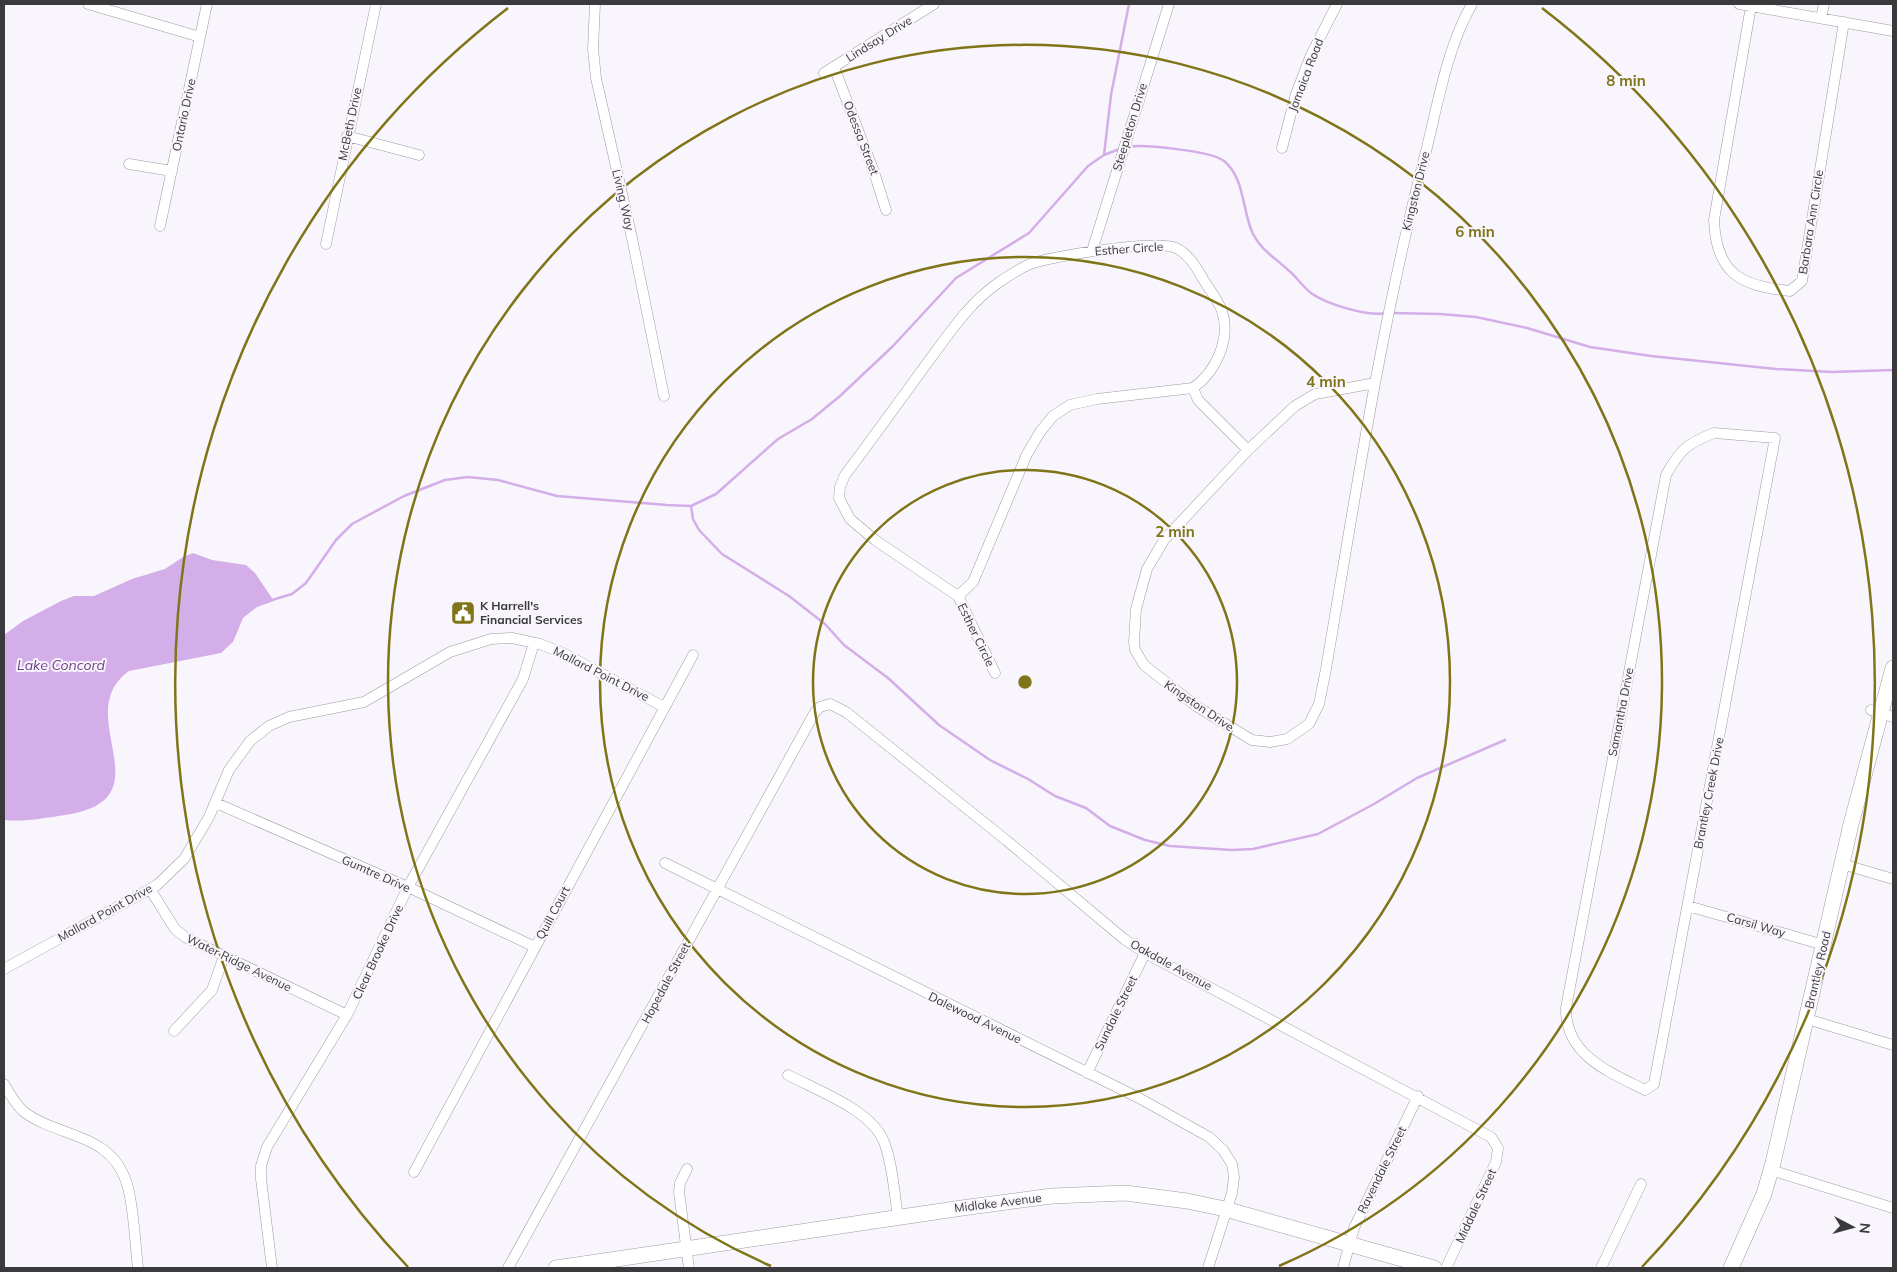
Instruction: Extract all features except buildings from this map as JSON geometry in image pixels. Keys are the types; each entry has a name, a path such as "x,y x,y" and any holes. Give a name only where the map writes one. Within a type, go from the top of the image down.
{"street":[{"path":"88,4 200,37"},
{"name":"Ontario Drive","path":"160,226 207,4"},
{"name":"McBeth Drive","path":"326,244 376,4"},
{"name":"Living Way","path":"595,4 593,49 596,78 632,238 664,396"},
{"name":"Lindsay Drive","path":"824,73 934,4"},
{"name":"Steepleton Drive","path":"1092,251 1169,4"},
{"name":"Jamaica Road","path":"1282,148 1296,94 1311,55 1336,4"},
{"name":"Kingston Drive","path":"1374,383 1328,391 1308,398 1295,406 1248,450 1174,527 1151,560 1140,593 1134,642 1135,650 1144,665 1196,706 1246,738 1270,742 1298,733 1313,719 1319,704 1374,383 1403,241 1449,63 1462,25 1472,4"},
{"path":"1739,4 1893,31"},
{"path":"1821,18 1824,4"},
{"name":"Barbara Ann Circle","path":"1751,6 1714,220 1715,238 1722,261 1739,280 1764,288 1790,292 1802,281 1844,22"},
{"name":"Odessa Street","path":"834,67 874,172 886,210"},
{"path":"347,136 419,154"},
{"path":"129,164 172,171"},
{"name":"Esther Circle","path":"958,596 973,582 1027,454 1040,432 1053,416 1070,405 1098,399 1193,388 1204,380 1212,370 1220,350 1224,332 1222,311 1196,267 1181,251 1166,245 1092,251 1030,264 986,292 953,328 845,476 840,487 839,498 850,519 875,540 958,596 995,673"},
{"path":"1193,388 1198,400 1248,450"},
{"name":"Samantha Drive","path":"1596,1064 1577,1048 1565,1021 1566,1008 1666,475 1678,453 1696,440 1714,433 1775,438"},
{"name":"Brantley Creek Drive","path":"1596,1064 1645,1090 1654,1084 1775,438"},
{"name":"Mallard Point Drive","path":"4,969 150,888 184,859 216,803 229,770 250,741 269,726 289,717 364,702 450,652 491,639 512,638 534,643 563,653 664,707"},
{"name":"Clear Brooke Drive","path":"272,1268 260,1179 267,1147 347,1015 408,887 523,679 534,643"},
{"name":"Quill Court","path":"414,1172 692,655"},
{"name":"Brantley Road","path":"1731,1268 1764,1194 1771,1170 1842,864 1893,668"},
{"name":"Hopedale Street","path":"508,1268 815,712 820,707 830,704"},
{"name":"Oakdale Avenue","path":"830,704 838,707 853,718 1006,840 1124,939 1145,953 1484,1131 1495,1142"},
{"name":"Gumtre Drive","path":"216,803 408,887 535,947"},
{"name":"Dalewood Avenue","path":"665,864 1199,1130 1223,1150 1232,1164 1234,1177 1208,1268"},
{"path":"1842,864 1893,879"},
{"name":"Water Ridge Avenue","path":"150,888 175,929 184,937 347,1015"},
{"name":"Carsil Way","path":"1688,906 1824,944"},
{"name":"Sundale Street","path":"1087,1073 1145,953"},
{"path":"174,1031 212,990 224,956"},
{"path":"1807,1019 1893,1045"},
{"path":"788,1075 860,1113 872,1124 884,1142 898,1217"},
{"path":"4,1084 23,1111 42,1122 100,1146 114,1160 127,1184 138,1268"},
{"name":"Ravendale Street","path":"1343,1268 1354,1228 1418,1096"},
{"name":"Middale Street","path":"1446,1268 1496,1162 1498,1148 1495,1142"},
{"path":"687,1169 680,1183 680,1192 690,1268"},
{"path":"1771,1170 1893,1208"},
{"path":"1601,1268 1641,1184"},
{"name":"Midlake Avenue","path":"556,1268 898,1217 1052,1196 1099,1193 1162,1197 1226,1209 1434,1268"}],"water":[{"name":"Lake Concord","path":"193,553 212,560 246,565 255,573 274,601 257,607 243,618 233,642 221,653 129,671 113,689 108,710 115,774 111,792 95,806 65,815 27,820 4,820 4,635 23,621 61,601 74,596 94,596 132,579 165,569"}],"waterway":[{"path":"1104,155 1111,95 1129,4"},
{"path":"1127,147 1192,151 1217,157 1224,161 1236,176 1249,225 1256,240 1311,293 1348,309 1369,313 1387,313"},
{"path":"272,600 292,594 306,583 336,540 352,524 404,496 445,480 468,477 498,480 557,496 667,505 691,506 716,494 778,439 812,419 840,396 893,346 956,278 1029,233 1088,166 1104,155 1122,148"},
{"path":"1392,313 1476,317 1527,328 1590,347 1651,356 1776,369 1832,372 1893,370"},
{"path":"691,506 693,519 699,530 722,554 789,596 825,624 844,645 888,678 939,725 990,760 1028,779 1055,796 1086,808 1110,826 1145,840 1170,846 1232,850 1253,849 1318,834 1417,778 1505,740"}],"place":[{"name":"K Harrell's Financial Services","path":"463,613"}]}
